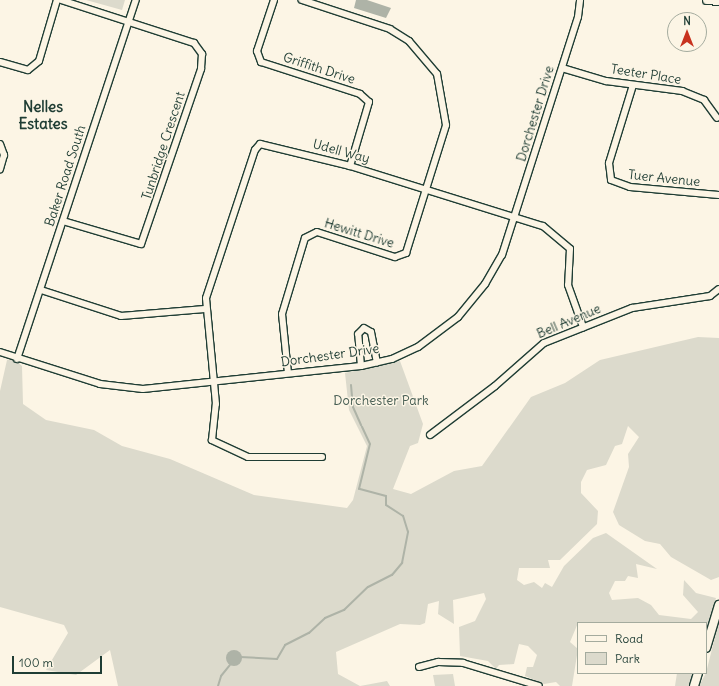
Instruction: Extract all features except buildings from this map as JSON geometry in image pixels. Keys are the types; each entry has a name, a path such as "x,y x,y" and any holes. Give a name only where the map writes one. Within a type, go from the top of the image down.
{"main road":[{"path":"707,0 719,1"},
{"path":"707,645 719,605"},
{"path":"694,686 698,674"}],"street":[{"path":"0,62 28,70 39,61 57,0"},
{"path":"61,0 129,21"},
{"name":"Baker Road South","path":"17,359 136,0"},
{"name":"Griffith Drive","path":"274,0 257,51 261,62 360,94 369,102 350,166"},
{"path":"302,0 390,29 423,54 437,74 446,125 428,188"},
{"name":"Dorchester Drive","path":"0,352 17,359 118,388 214,383 288,373 360,366 377,362 418,347 458,317 485,284 502,255 562,68 580,0"},
{"name":"Tunbridge Crescent","path":"63,221 141,244 201,69 202,54 194,43 129,21"},
{"name":"Teeter Place","path":"562,68 633,85 682,91 704,100 717,118"},
{"name":"Tuer Avenue","path":"633,85 608,163 611,180 630,187 719,195"},
{"path":"0,144 4,156 0,169"},
{"name":"Udell Way","path":"322,458 248,457 212,440 216,409 205,309 210,284 231,217 260,144 350,166 428,188 516,215 542,226 569,246 568,285 583,327"},
{"name":"Hewitt Drive","path":"288,373 282,314 305,238 317,232 395,257 402,255 408,250 428,188"},
{"name":"Bell Avenue","path":"430,434 495,386 536,349 583,327 632,308 710,296 719,289"},
{"path":"41,290 121,316 205,309"},
{"path":"360,366 358,334 364,328 371,332 377,362"},
{"path":"419,667 438,662 463,662 539,686"}],"green space":[{"path":"86,0 125,0 122,10"},
{"name":"Dorchester Park","path":"698,337 719,338 719,577 711,580 671,557 660,544 645,541 619,525 613,512 629,467 628,454 639,437 628,426 622,444 615,446 606,465 587,470 581,482 581,493 598,511 597,524 560,560 548,560 550,568 519,568 517,580 524,585 534,582 542,588 545,583 552,587 564,566 593,538 606,533 657,569 636,564 638,578 628,576 625,581 615,581 609,593 612,600 638,598 651,605 659,615 691,619 698,612 683,595 684,580 696,593 716,598 707,627 707,622 577,622 570,642 577,648 572,686 560,686 556,682 544,684 525,676 527,667 533,667 537,655 528,646 519,644 514,664 499,665 496,669 488,661 460,656 459,627 475,621 486,599 484,593 453,600 454,624 438,614 439,601 428,604 425,623 420,625 400,624 336,652 338,674 360,686 118,686 110,650 76,675 46,670 68,633 64,625 0,607 0,391 7,360 14,359 22,366 23,404 46,420 94,430 122,446 170,459 254,495 347,508 353,500 367,446 349,410 345,373 400,361 423,424 418,443 410,446 393,489 411,494 454,471 482,466 531,397 565,383 600,360"},
{"path":"719,621 719,686 699,686 705,674 707,674"},
{"path":"453,674 455,686 435,686 433,675"},
{"path":"677,674 693,674 689,686 675,686"},
{"path":"387,681 390,686 360,686"}],"shaded area":[{"path":"356,0 367,0 391,8 386,18 354,8"},
{"path":"234,650 241,655 242,658 237,665 234,666 227,661 226,658 231,651"}],"waterway":[{"path":"351,385 353,407 361,425"},
{"path":"240,657 277,659 285,645 309,633 325,618 344,610 368,587 392,575 402,563 408,532 403,516 386,505 386,496 359,489 370,444 362,427"},
{"path":"218,686 221,676 230,665"}],"district":[{"name":"Nelles Estates","path":"43,114"}]}
